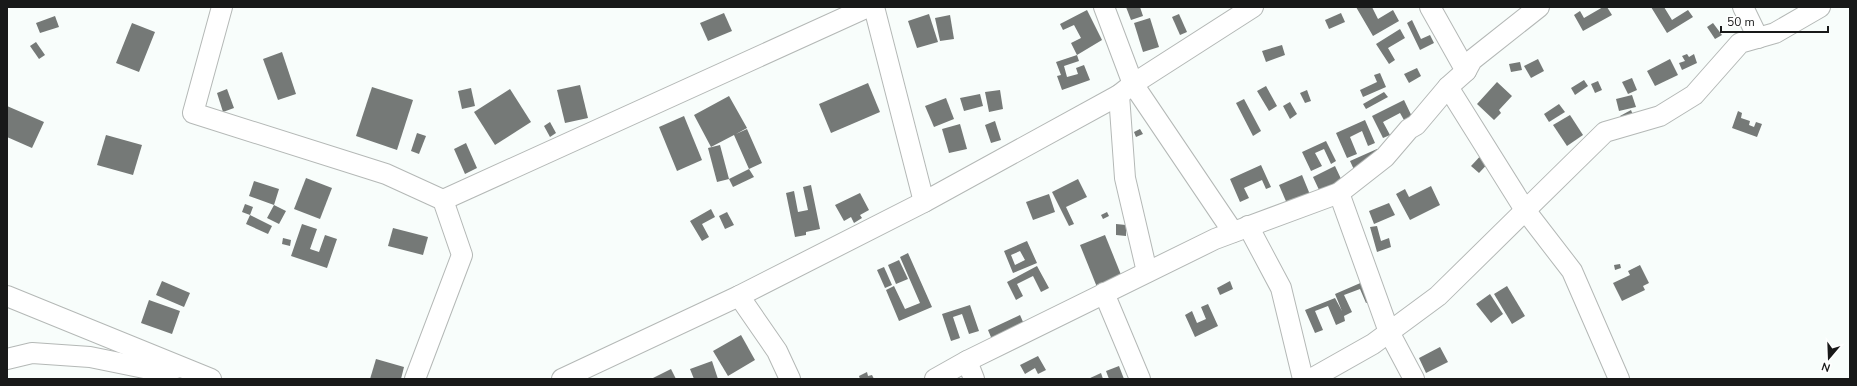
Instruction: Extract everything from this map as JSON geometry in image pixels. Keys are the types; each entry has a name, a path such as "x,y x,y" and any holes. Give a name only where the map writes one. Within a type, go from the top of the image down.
{"street":[{"path":"222,7 193,114 386,174 443,200 462,256 415,379"},
{"path":"443,200 868,7"},
{"path":"874,7 924,202"},
{"path":"1104,7 1126,90 1125,178 1147,272"},
{"path":"1430,7 1466,71"},
{"path":"935,379 966,361 1215,239 1338,193 1385,157 1409,129 1416,125 1448,87 1466,71 1472,60 1516,15 1539,7"},
{"path":"1743,7 1758,38"},
{"path":"1311,379 1373,344 1438,296 1605,132 1660,116 1694,94 1740,43 1775,33 1820,7"},
{"path":"562,379 739,296 924,202 1126,90 1249,8"},
{"path":"1448,87 1525,210 1572,271 1619,379"},
{"path":"1126,90 1241,229 1281,288 1303,379"},
{"path":"1338,193 1389,332 1414,379"},
{"path":"1104,293 1140,379"},
{"path":"7,296 211,379"},
{"path":"739,296 777,351 790,379"},
{"path":"7,359 32,353 90,356 149,369 184,368"},
{"path":"966,361 974,379"}],"building":[{"path":"1126,7 1140,7 1143,16 1131,20"},
{"path":"1356,7 1372,7 1378,19 1393,10 1399,21 1373,36"},
{"path":"1603,7 1607,7 1612,15 1583,31 1574,15 1580,11 1584,18"},
{"path":"1651,7 1664,7 1672,20 1688,10 1693,17 1667,33"},
{"path":"1087,10 1102,40 1077,55 1071,43 1081,38 1074,25 1063,30 1060,24"},
{"path":"724,13 732,31 708,41 700,23"},
{"path":"1341,13 1345,22 1329,29 1325,20"},
{"path":"929,14 938,42 917,48 908,21"},
{"path":"1179,14 1187,32 1180,35 1172,17"},
{"path":"950,15 954,39 940,41 935,18"},
{"path":"55,16 59,27 40,33 36,23"},
{"path":"1150,18 1159,47 1143,52 1134,23"},
{"path":"1412,20 1421,39 1430,35 1434,43 1420,50 1407,23"},
{"path":"132,23 155,32 139,72 116,63"},
{"path":"1713,23 1722,35 1715,39 1707,27"},
{"path":"1400,29 1405,38 1388,48 1395,60 1389,64 1376,44"},
{"path":"36,42 45,55 39,59 30,46"},
{"path":"1282,45 1285,55 1266,62 1262,51"},
{"path":"282,52 296,94 278,100 263,59"},
{"path":"1687,54 1689,57 1694,54 1697,63 1682,70 1679,63 1685,61 1682,56"},
{"path":"1077,55 1079,61 1064,66 1067,77 1078,74 1076,68 1084,65 1090,80 1062,90 1057,76 1061,75 1056,62"},
{"path":"1538,59 1544,71 1531,78 1524,66"},
{"path":"1670,59 1678,75 1655,86 1647,71"},
{"path":"1520,62 1522,70 1511,72 1509,64"},
{"path":"1417,68 1421,76 1409,83 1404,74"},
{"path":"1380,73 1386,87 1363,97 1360,90 1377,82 1374,75"},
{"path":"1632,78 1637,90 1628,94 1622,82"},
{"path":"1584,80 1588,86 1575,95 1571,88"},
{"path":"1598,81 1602,90 1595,93 1591,84"},
{"path":"1497,82 1512,96 1499,110 1501,113 1494,120 1477,104"},
{"path":"868,83 880,112 831,133 819,104"},
{"path":"580,85 588,118 565,123 557,90"},
{"path":"1266,86 1277,106 1269,111 1257,91"},
{"path":"372,87 413,100 397,150 356,136"},
{"path":"471,88 475,106 462,109 458,91"},
{"path":"227,89 234,108 223,112 217,93"},
{"path":"510,89 531,122 495,145 474,112"},
{"path":"1000,90 1003,109 989,112 985,92"},
{"path":"1307,90 1311,101 1305,103 1300,93"},
{"path":"1384,92 1388,97 1366,109 1363,104"},
{"path":"980,94 983,106 964,111 960,98"},
{"path":"1632,95 1636,107 1619,111 1616,99"},
{"path":"729,96 747,128 736,134 747,129 762,163 749,169 734,135 711,147 694,115"},
{"path":"946,98 954,119 934,127 925,106"},
{"path":"1244,99 1261,131 1253,136 1236,103"},
{"path":"1404,100 1416,125 1409,129 1400,113 1383,122 1390,135 1383,138 1372,116"},
{"path":"1290,102 1297,114 1290,119 1283,106"},
{"path":"1559,104 1565,112 1549,122 1544,114"},
{"path":"7,106 44,122 32,148 7,137"},
{"path":"1631,110 1633,115 1622,121 1620,116"},
{"path":"1738,111 1742,113 1741,118 1750,121 1749,125 1754,127 1756,122 1762,124 1757,137 1732,128"},
{"path":"1570,115 1583,135 1567,146 1553,125"},
{"path":"684,116 702,160 677,171 659,127"},
{"path":"1365,120 1375,143 1368,146 1362,131 1350,137 1357,154 1347,158 1336,133"},
{"path":"995,121 1001,140 991,143 985,125"},
{"path":"550,122 556,133 550,137 544,126"},
{"path":"960,124 967,149 949,153 942,129"},
{"path":"1140,129 1143,134 1136,137 1134,132"},
{"path":"417,133 426,136 419,154 411,151"},
{"path":"106,135 142,145 133,175 97,165"},
{"path":"1326,141 1336,161 1331,164 1324,149 1315,153 1322,166 1311,171 1302,152"},
{"path":"466,143 477,168 465,174 454,149"},
{"path":"720,145 729,179 717,182 708,148"},
{"path":"1377,149 1384,164 1357,176 1350,161"},
{"path":"1485,151 1493,158 1479,173 1471,166"},
{"path":"1261,165 1271,187 1266,189 1262,180 1244,188 1249,198 1240,202 1230,179"},
{"path":"1335,166 1342,181 1320,192 1313,177"},
{"path":"749,169 754,177 733,187 729,179"},
{"path":"1302,175 1311,197 1288,206 1279,185"},
{"path":"306,178 332,188 320,219 294,209"},
{"path":"1078,179 1087,197 1066,207 1074,224 1069,226 1052,192"},
{"path":"254,181 279,189 274,205 249,196"},
{"path":"811,185 820,229 806,232 806,235 795,237 786,193 794,191 798,212 808,210 803,187"},
{"path":"1431,186 1440,205 1410,220 1396,194 1405,189 1409,197"},
{"path":"860,193 869,210 860,215 862,218 854,223 851,217 844,221 835,205"},
{"path":"1049,194 1055,212 1033,220 1026,202"},
{"path":"1389,203 1395,215 1374,224 1369,211"},
{"path":"245,204 253,207 250,215 242,212"},
{"path":"274,205 286,211 279,224 267,218"},
{"path":"711,209 715,217 702,224 709,237 702,241 690,221"},
{"path":"727,212 734,225 725,229 719,216"},
{"path":"1107,212 1109,216 1103,219 1101,215"},
{"path":"250,215 272,226 268,234 246,224"},
{"path":"302,224 317,229 310,249 319,252 325,235 337,239 327,268 291,256"},
{"path":"1116,224 1126,225 1126,236 1116,235"},
{"path":"1377,226 1381,241 1389,238 1391,247 1377,252 1370,227"},
{"path":"393,228 428,237 423,255 388,246"},
{"path":"1105,235 1128,292 1103,302 1080,245"},
{"path":"283,238 291,240 290,246 282,244"},
{"path":"1027,241 1037,263 1013,273 1004,251","holes":["1020,251 1025,260 1015,265 1011,255"]},
{"path":"908,253 932,307 899,321 886,290 894,286 905,309 920,303 900,257"},
{"path":"899,260 908,279 896,284 888,265"},
{"path":"1620,264 1621,268 1615,270 1614,265"},
{"path":"1640,265 1649,283 1643,286 1645,290 1622,301 1613,283 1630,275 1628,271"},
{"path":"1037,266 1049,288 1041,292 1033,276 1017,284 1023,296 1016,300 1007,282"},
{"path":"884,267 892,285 885,288 877,270"},
{"path":"162,281 190,293 184,307 156,295"},
{"path":"1230,281 1233,289 1220,295 1217,288"},
{"path":"1365,281 1373,301 1366,303 1360,289 1344,295 1352,312 1344,316 1345,321 1336,325 1328,306 1315,311 1323,330 1315,333 1305,310 1335,298 1342,311 1335,294"},
{"path":"1507,286 1525,316 1512,324 1494,294"},
{"path":"1490,294 1503,314 1491,323 1476,304"},
{"path":"149,300 180,311 172,334 141,323"},
{"path":"1208,304 1218,326 1195,337 1185,315 1192,311 1197,323 1206,319 1201,307"},
{"path":"970,305 979,331 969,334 962,314 953,317 960,338 951,341 942,314"},
{"path":"1020,315 1027,331 993,342 988,330"},
{"path":"741,335 755,360 728,376 713,351"},
{"path":"1440,347 1448,362 1426,373 1419,358"},
{"path":"1038,356 1046,370 1038,374 1035,368 1025,374 1020,365"},
{"path":"376,359 404,367 401,379 370,379"},
{"path":"712,361 718,379 694,379 690,369"},
{"path":"1119,366 1124,379 1109,379 1106,371"},
{"path":"671,369 676,379 651,379"},
{"path":"867,372 868,376 872,375 874,379 860,379 859,376"},
{"path":"1101,373 1103,379 1088,379"}]}
